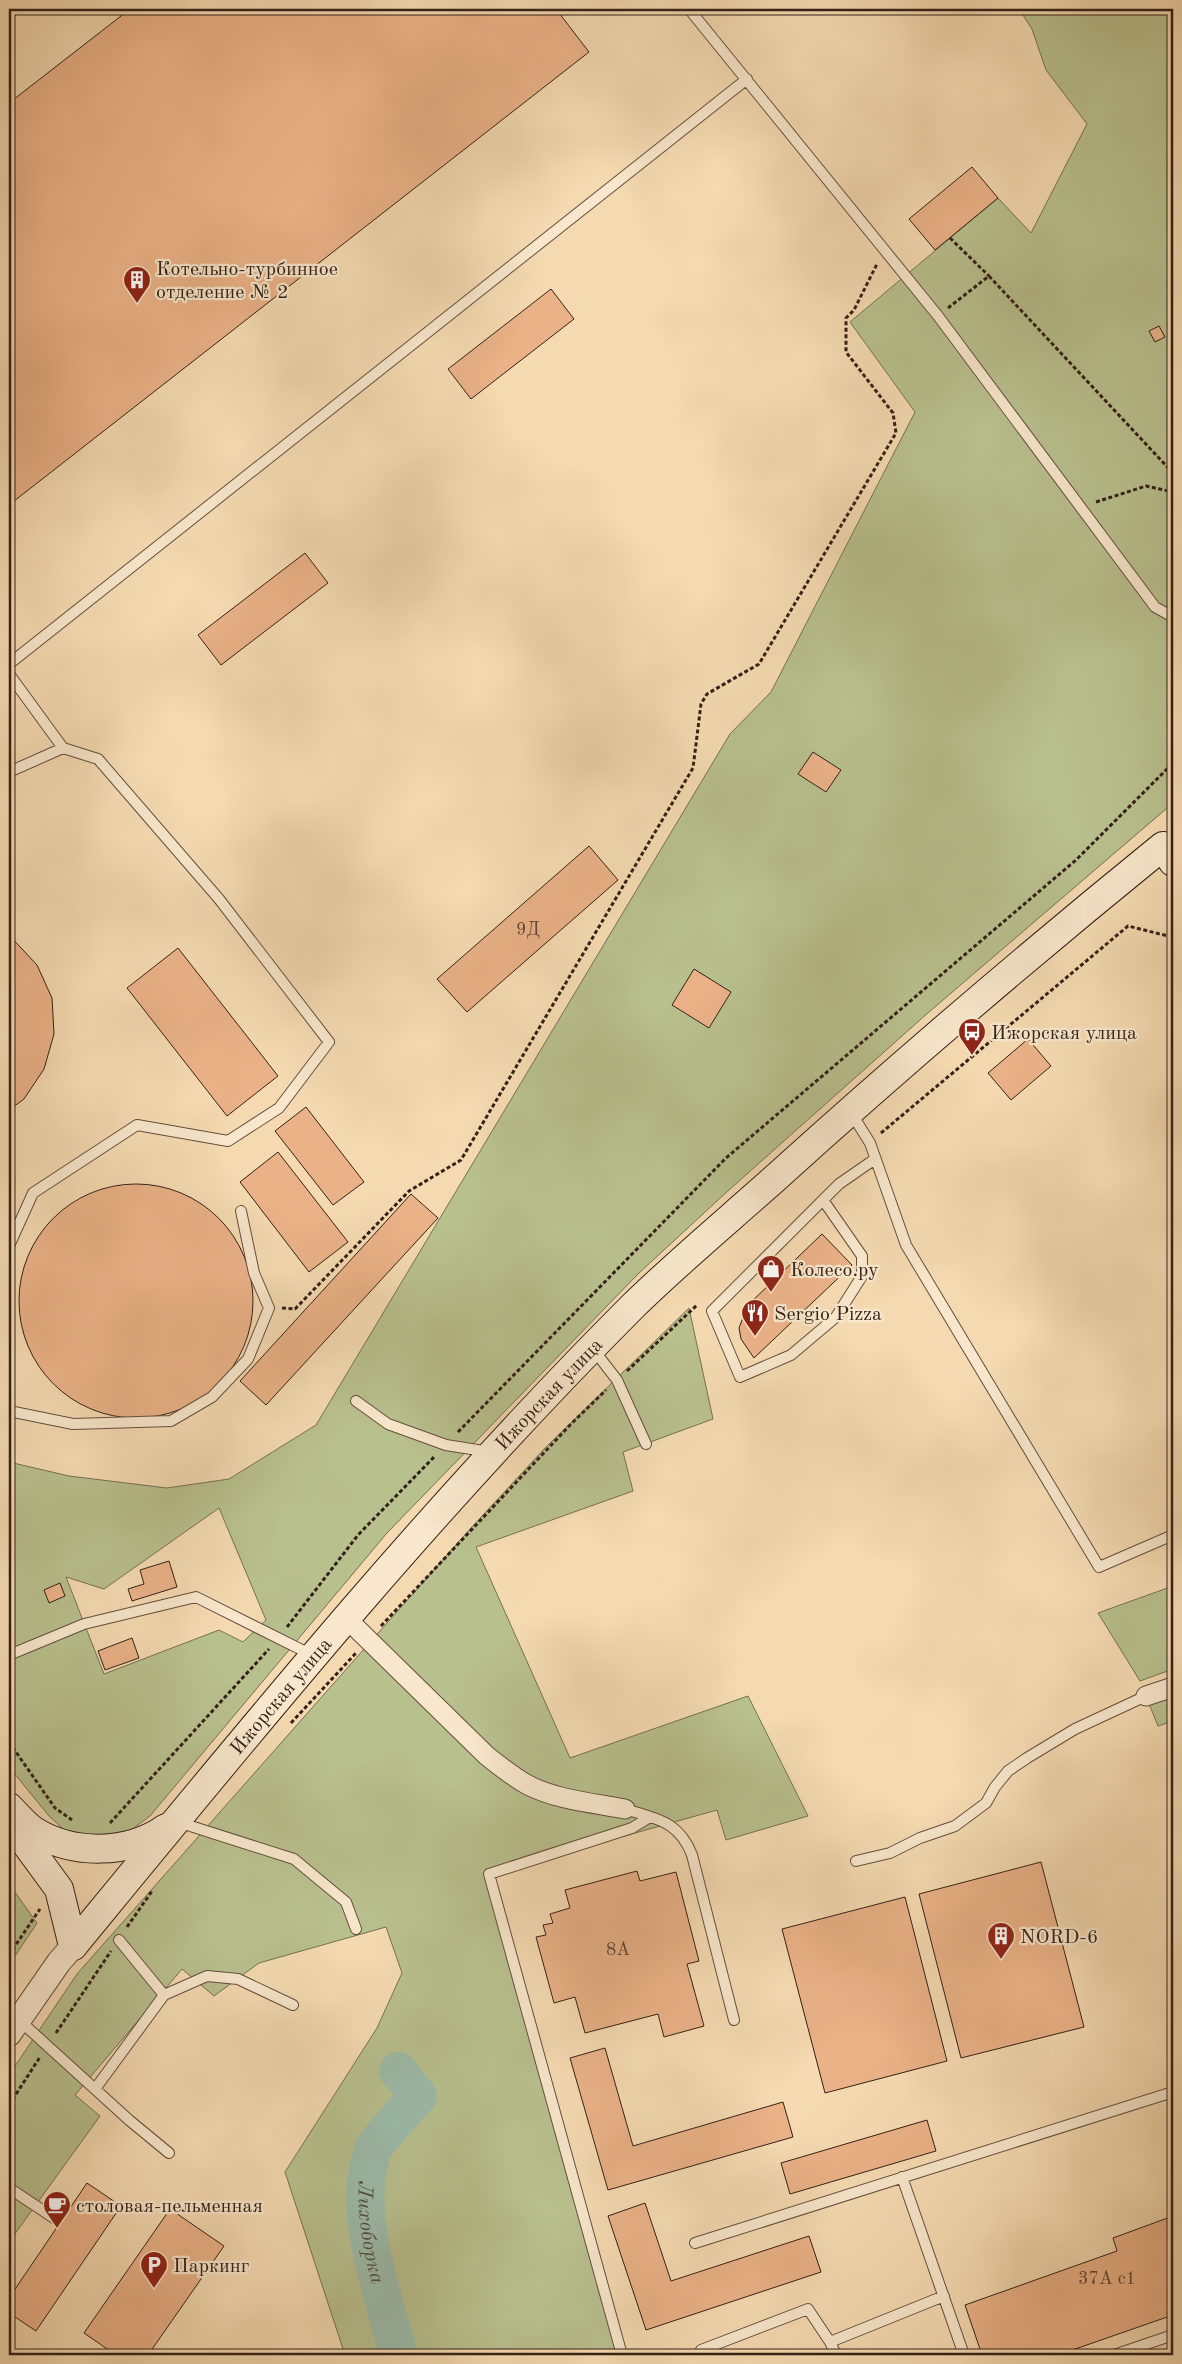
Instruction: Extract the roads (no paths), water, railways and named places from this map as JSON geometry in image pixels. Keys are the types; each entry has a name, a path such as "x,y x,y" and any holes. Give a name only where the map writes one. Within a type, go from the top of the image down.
{"main road":[{"name":"Ижорская улица","path":"73,1946 345,1617 491,1452 592,1348 636,1304 849,1111 1170,848"},
{"path":"9,1807 32,1830 45,1837 61,1844 89,1849 115,1848 145,1839 161,1832 175,1821"},
{"path":"9,1820 58,1889 73,1946"}],"street":[{"path":"345,1617 487,1756 508,1773 530,1786 551,1794 625,1809"},
{"path":"1146,1696 1173,1687"},
{"name":"Ижорская улица","path":"13,2027 73,1946"}],"lane":[{"path":"690,9 938,316 1155,607 1173,617"},
{"path":"9,664 746,79"},
{"path":"9,674 63,748 98,759 219,899 329,1042 279,1108 228,1141 137,1125 33,1193 9,1246"},
{"path":"9,772 63,748"},
{"path":"849,1111 870,1143 906,1245 1099,1567 1173,1535"},
{"path":"823,1200 862,1256 862,1276 836,1317 791,1355 740,1377 712,1311 823,1200 839,1184 875,1159"},
{"path":"9,1411 73,1424 171,1421 212,1397 248,1359 269,1308 254,1273 241,1211"},
{"path":"592,1348 617,1380 646,1444"},
{"path":"356,1401 388,1424 446,1445 491,1452"},
{"path":"9,1655 84,1624 196,1597 313,1656"},
{"path":"856,1862 890,1852 920,1838 955,1826 986,1803 995,1787 1008,1772 1027,1758 1075,1729 1146,1696"},
{"path":"625,1809 674,1827 686,1839 692,1855 734,2020"},
{"path":"622,2355 489,1874 632,1828 650,1817"},
{"path":"175,1821 294,1859 346,1902 356,1929"},
{"path":"119,1940 164,1995"},
{"path":"95,2089 164,1995 207,1976 238,1978 293,2005"},
{"path":"13,2027 48,2046 169,2153"},
{"path":"695,2242 1173,2092"},
{"path":"902,2177 964,2355"},
{"path":"9,2188 54,2218"},
{"path":"830,2342 944,2296"},
{"path":"703,2355 701,2350 808,2310 830,2342 836,2355"},
{"path":"1114,2355 1173,2335"}],"waterway":[{"name":"Лихоборка","path":"398,2071 418,2096 374,2148 368,2171 366,2197 367,2224 372,2252 399,2355"}],"place":[{"name":"Котельно-турбинное отделение № 2","path":"137,304"},
{"name":"Ижорская улица","path":"972,1056"},
{"name":"Колесо.ру","path":"771,1293"},
{"name":"Sergio Pizza","path":"755,1337"},
{"name":"NORD-6","path":"1001,1960"},
{"name":"столовая-пельменная","path":"57,2229"},
{"name":"Паркинг","path":"154,2289"}]}
